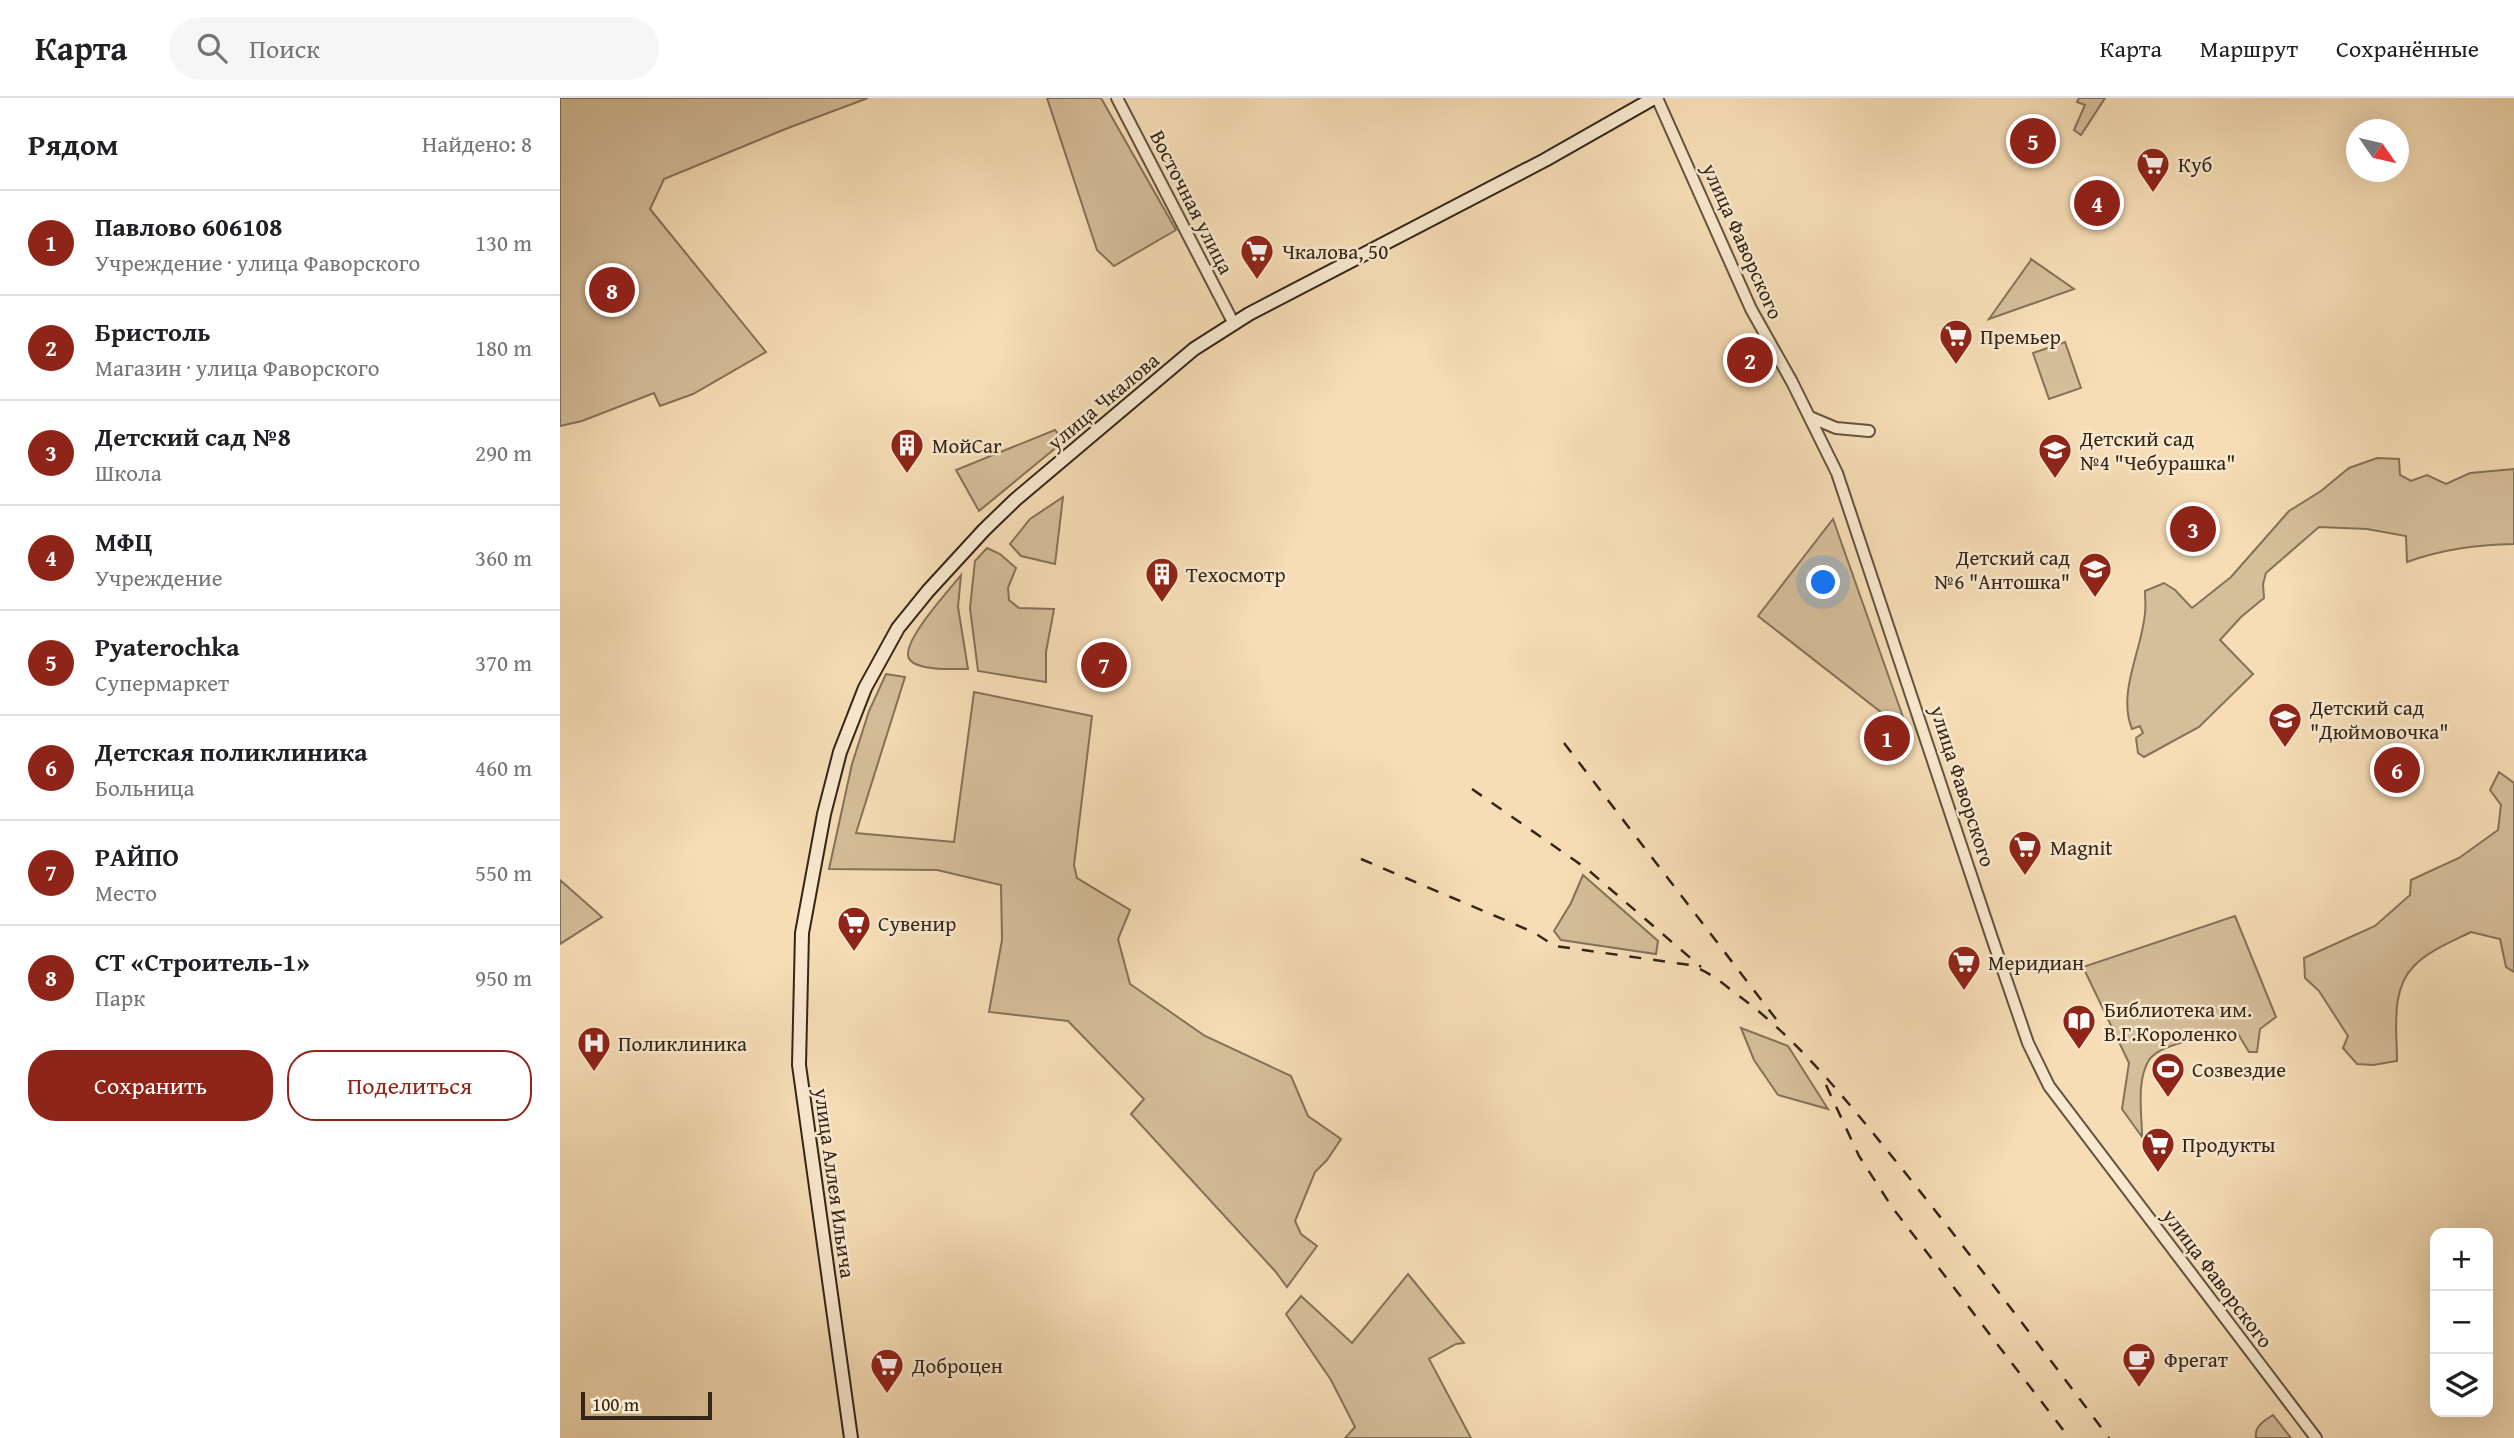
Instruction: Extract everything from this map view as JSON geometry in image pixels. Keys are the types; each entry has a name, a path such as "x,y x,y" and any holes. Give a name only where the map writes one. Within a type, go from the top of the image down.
{"main road":[{"name":"улица Чкалова","path":"802,933 824,814 840,752 865,688 898,628 984,530 1194,349 1234,324 1545,160 1655,98"},
{"name":"улица Аллея Ильича","path":"802,933 799,1065 851,1438"}],"street":[{"name":"Восточная улица","path":"1117,98 1234,324"},
{"name":"улица Фаворского","path":"1655,98 1751,309 1837,473 2028,1043 2049,1086 2316,1438"},
{"path":"1810,417 1836,428 1869,431"}],"shaded area":[{"path":"560,98 868,98 664,179 650,209 766,352 693,394 660,406 654,393 582,421 560,426"},
{"path":"1047,98 1101,98 1176,230 1114,266 1097,250"},
{"path":"2079,98 2105,98 2081,135 2074,130 2085,105 2077,102"},
{"path":"2031,260 2074,289 1989,319"},
{"path":"2065,342 2081,388 2049,399 2033,353"},
{"path":"1055,430 1064,441 979,511 956,470"},
{"path":"2377,458 2399,459 2400,475 2411,481 2427,475 2446,484 2470,473 2514,469 2514,544 2460,548 2407,562 2406,536 2367,529 2319,527 2266,573 2263,584 2264,598 2241,617 2220,640 2253,674 2199,727 2144,757 2138,753 2136,738 2143,733 2140,726 2132,729 2127,701 2143,627 2145,591 2164,583 2175,590 2192,608 2231,577 2289,511 2321,491 2349,468"},
{"path":"1063,497 1055,564 1021,556 1010,544 1030,519"},
{"path":"1833,519 1909,734 1758,616"},
{"path":"987,548 1000,554 1016,568 1008,588 1009,600 1019,608 1054,609 1046,652 1046,682 978,671 970,608 975,561"},
{"path":"961,575 958,607 968,669 937,669 915,664 908,653 911,643 927,617"},
{"path":"886,674 905,677 856,833 954,842 974,692 1092,716 1074,865 1077,878 1130,910 1118,939 1130,984 1205,1036 1291,1076 1308,1116 1341,1139 1315,1172 1295,1221 1301,1234 1317,1246 1287,1287 1131,1114 1144,1099 1068,1021 989,1012 1002,940 1001,885 937,870 829,869 852,764 869,711"},
{"path":"2499,772 2514,783 2514,972 2506,967 2500,939 2471,932 2433,951 2414,966 2401,987 2396,1024 2397,1061 2373,1065 2357,1064 2343,1048 2348,1036 2319,991 2305,978 2304,958 2375,926 2410,895 2411,880 2459,858 2498,830 2501,805 2490,790"},
{"path":"1583,875 1658,941 1656,954 1561,940 1554,931 1571,903"},
{"path":"560,880 602,917 560,944"},
{"path":"2235,916 2276,1017 2260,1029 2257,1052 2249,1052 2237,1032 2190,1040 2155,1054 2149,1060 2142,1078 2142,1137 2122,1109 2129,1063 2083,967"},
{"path":"1741,1028 1788,1046 1828,1109 1778,1095 1754,1060"},
{"path":"1408,1274 1464,1343 1456,1344 1429,1359 1471,1438 1345,1438 1355,1427 1331,1380 1286,1314 1301,1296 1352,1343"},
{"path":"2273,1415 2291,1438 2256,1438 2258,1427"}],"railway":[{"path":"1564,743 1776,1019"},
{"path":"1472,789 1587,869 1701,967"},
{"path":"1361,859 1533,932 1555,946 1690,965 1725,985 1759,1011 1802,1052 1899,1165 2109,1438"},
{"path":"1826,1085 1859,1156 1892,1207 2067,1435"}],"place":[{"name":"Pyaterochka","path":"2033,141"},
{"name":"Куб","path":"2153,194"},
{"name":"МФЦ","path":"2097,203"},
{"name":"Чкалова, 50","path":"1257,281"},
{"name":"СТ «Строитель-1»","path":"612,290"},
{"name":"Бристоль","path":"1750,360"},
{"name":"Премьер","path":"1956,366"},
{"name":"МойCar","path":"907,475"},
{"name":"Детский сад №4 \"Чебурашка\"","path":"2055,480"},
{"name":"Детский сад №8","path":"2193,529"},
{"name":"Детский сад №6 \"Антошка\"","path":"2095,599"},
{"name":"Техосмотр","path":"1162,604"},
{"name":"РАЙПО","path":"1104,665"},
{"name":"Павлово 606108","path":"1887,738"},
{"name":"Детский сад \"Дюймовочка\"","path":"2285,749"},
{"name":"Детская поликлиника","path":"2397,770"},
{"name":"Magnit","path":"2025,877"},
{"name":"Сувенир","path":"854,953"},
{"name":"Меридиан","path":"1964,992"},
{"name":"Библиотека им. В.Г.Короленко","path":"2079,1051"},
{"name":"Поликлиника","path":"594,1073"},
{"name":"Созвездие","path":"2168,1099"},
{"name":"Продукты","path":"2158,1174"},
{"name":"Фрегат","path":"2139,1389"},
{"name":"Доброцен","path":"887,1395"}]}
